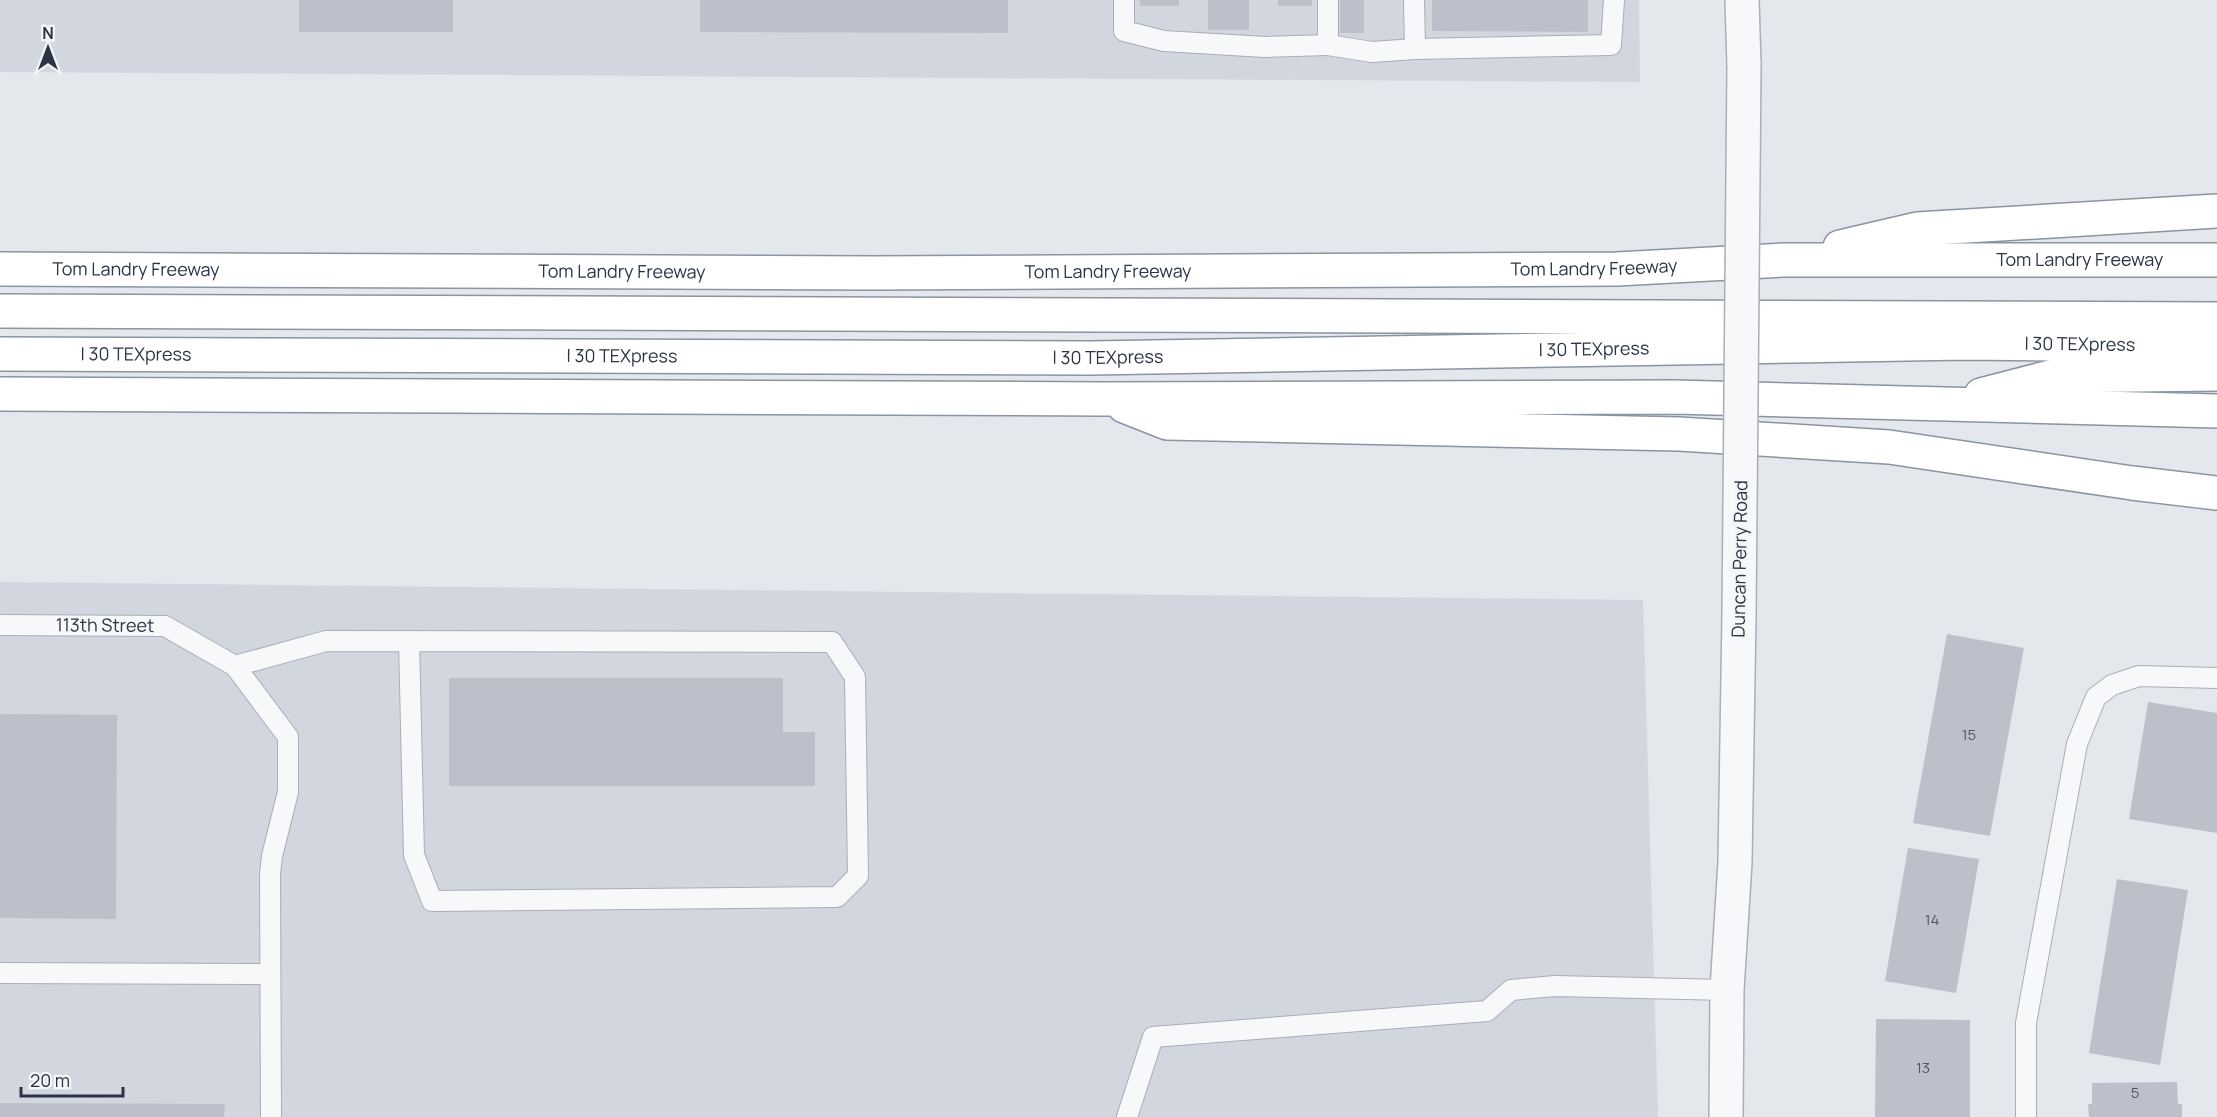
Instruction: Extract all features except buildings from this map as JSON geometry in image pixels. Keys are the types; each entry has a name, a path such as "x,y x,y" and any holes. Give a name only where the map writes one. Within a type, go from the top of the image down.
{"highway":[{"path":"1783,260 1917,229 2217,211"},
{"name":"Tom Landry Freeway","path":"0,269 874,273 1617,269 1783,260 2217,260"},
{"name":"I 30 TEXpress","path":"0,311 2217,319"},
{"name":"I 30 TEXpress","path":"0,354 1091,358 1965,343 2217,346"},
{"path":"1945,405 2054,376 2217,374"},
{"path":"0,394 1105,399 1675,397 2217,411"},
{"path":"1105,399 1167,423 1679,434 1889,447 2132,483 2217,493"}],"street":[{"name":"Duncan Perry Road","path":"1726,1117 1727,990 1735,862 1739,615 1744,65 1742,0"}],"lane":[{"path":"1124,0 1124,31 1164,41 1265,47 1328,45 1372,52 1611,45 1614,0"},
{"path":"1328,0 1328,45"},
{"path":"1414,0 1415,49"},
{"name":"113th Street","path":"0,625 165,626 235,666"},
{"path":"271,1117 270,874 272,856 288,792 288,737 235,666 326,641 409,641 832,642 855,677 858,876 837,897 432,901 414,855 409,641"},
{"path":"2026,1117 2026,1023 2078,744 2096,697 2112,685 2139,676 2217,678"},
{"path":"0,974 270,974"},
{"path":"1126,1117 1153,1036 1487,1011 1511,990 1555,986 1727,990"}],"shaded area":[{"path":"0,0 1639,0 1640,82 0,72"},
{"path":"0,582 1643,600 1658,1117 0,1117"}]}
